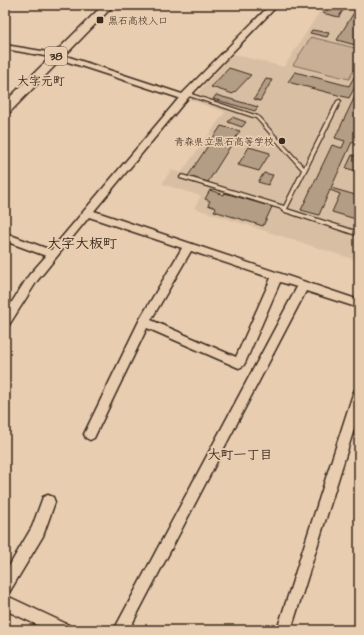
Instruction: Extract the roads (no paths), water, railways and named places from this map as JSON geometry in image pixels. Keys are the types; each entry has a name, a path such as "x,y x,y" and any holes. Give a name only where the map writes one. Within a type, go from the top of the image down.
{"main road":[{"name":"38","path":"5,109 109,5"}],"street":[{"path":"5,322 33,278 52,254 186,96 274,5"},
{"path":"5,47 57,56 186,96"},
{"path":"88,213 359,304"},
{"path":"5,237 52,254"},
{"path":"90,434 144,322 188,246"},
{"path":"144,322 239,363 277,276"},
{"path":"121,630 304,286"},
{"path":"284,630 359,394"},
{"path":"5,586 38,531 48,502"},
{"path":"5,602 64,630"}],"lane":[{"path":"186,96 257,117 304,170"},
{"path":"285,208 339,101"},
{"path":"182,177 285,208 284,210 359,234"}],"place":[{"name":"黒石高校入口","path":"100,20"},
{"name":"青森県立黒石高等学校","path":"282,141"}],"district":[{"name":"大字元町","path":"41,81"},
{"name":"大字大板町","path":"82,243"},
{"name":"大町一丁目","path":"240,454"}]}
